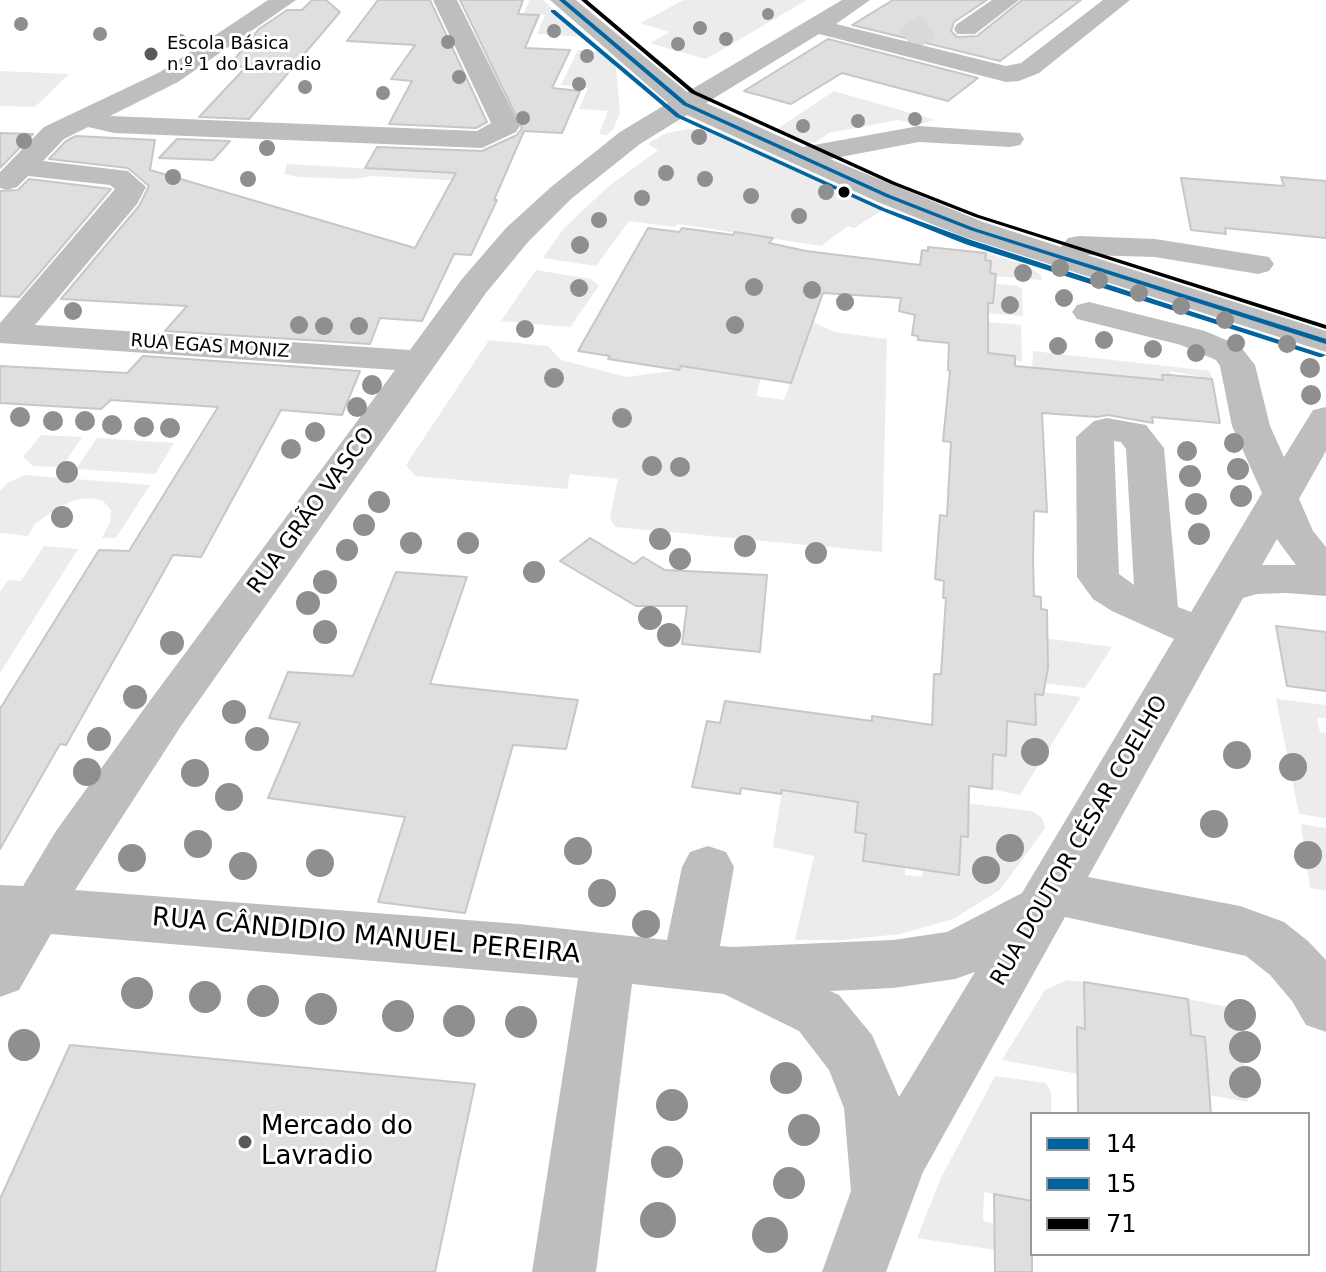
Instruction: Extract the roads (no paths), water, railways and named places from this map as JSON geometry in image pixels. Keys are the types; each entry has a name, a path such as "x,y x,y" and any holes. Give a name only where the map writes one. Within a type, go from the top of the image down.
{"street":[{"path":"11,177 54,133 169,77 284,0"},
{"path":"85,118 114,125 482,140 506,126 445,0"},
{"path":"562,0 685,104 800,156 958,223 1326,342"},
{"name":"RUA GRÃO VASCO","path":"0,973 17,908 165,714 474,286 517,235 605,156 858,0"},
{"path":"966,29 1007,0"},
{"path":"816,26 902,43 1006,74 1019,73 1030,68 1118,0"},
{"path":"800,156 919,134 1010,139"},
{"path":"5,333 127,198 131,187 118,177 11,177"},
{"path":"1067,258 1079,245 1155,248 1258,264"},
{"path":"1089,312 1193,338 1228,353 1237,365 1251,426 1295,536 1326,569"},
{"path":"1292,331 1326,359"},
{"name":"RUA EGAS MONIZ","path":"5,333 421,361"},
{"name":"RUA DOUTOR CÉSAR COELHO","path":"854,1272 882,1192 901,1151 1046,900 1195,612 1281,496 1326,418"},
{"path":"1195,612 1255,580 1326,582"},
{"path":"708,867 710,969"},
{"path":"710,969 893,964 955,955 1046,900 1240,929 1265,939 1289,958 1312,984 1326,1007"},
{"name":"RUA CÂNDIDIO MANUEL PEREIRA","path":"17,908 519,948 710,969"},
{"path":"564,1272 608,958"},
{"path":"710,969 819,1013 852,1054 874,1108 882,1192"}],"tunnel":[{"path":"907,40 935,21"}],"place":[{"name":"Escola Básica n.º 1 do Lavradio","path":"151,54"},
{"name":"Mercado do Lavradio","path":"245,1142"}]}
